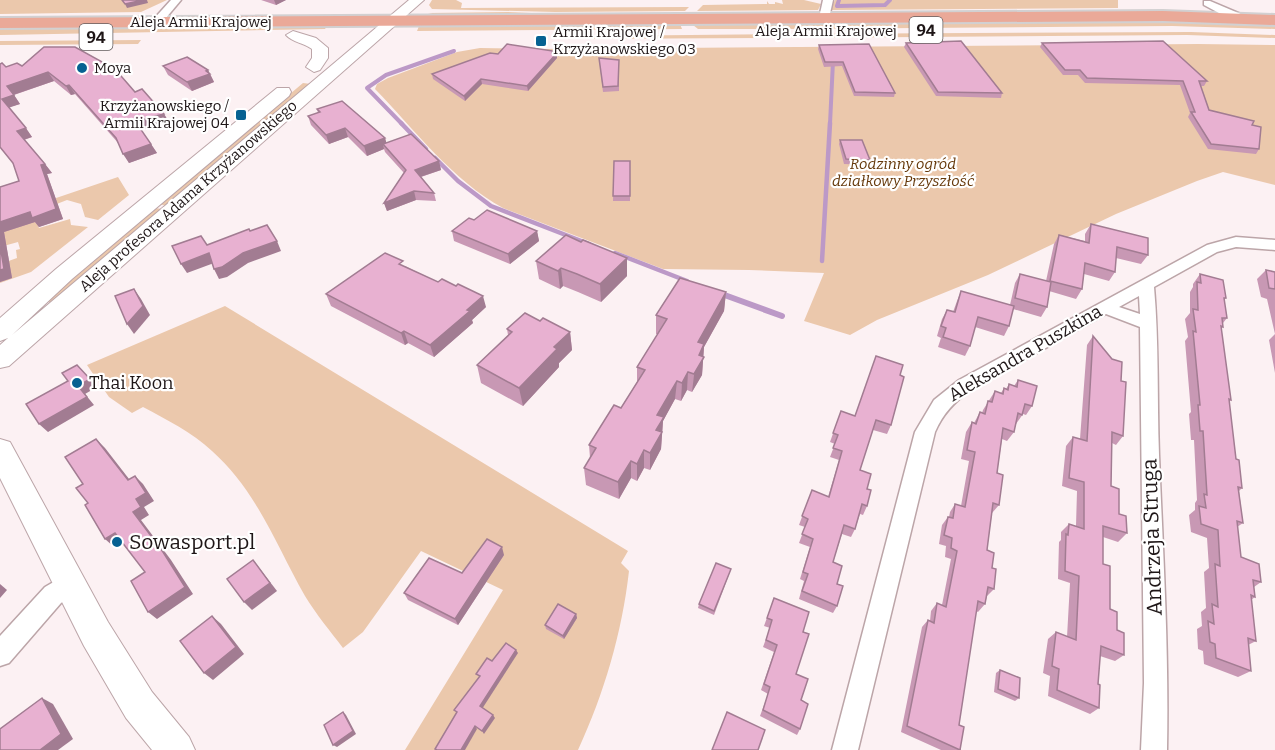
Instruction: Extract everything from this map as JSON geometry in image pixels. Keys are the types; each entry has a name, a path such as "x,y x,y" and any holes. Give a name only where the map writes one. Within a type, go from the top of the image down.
{"main road":[{"name":"Aleja Armii Krajowej","path":"0,38 351,35 372,28 388,14 462,21 694,26 824,18 1186,16 1275,20"},
{"name":"Aleja Armii Krajowej","path":"0,23 156,22 372,28 694,26 1166,29 1275,32"}],"street":[{"path":"156,22 176,0"},
{"path":"388,14 418,0"},
{"path":"418,0 417,8 422,13 462,21"},
{"path":"824,18 828,0"},
{"path":"1186,16 1208,2 1222,11 1245,18"},
{"name":"Aleja profesora Adama Krzyżanowskiego","path":"0,332 31,302 372,28"},
{"path":"292,35 311,41 320,48 320,58 308,79"},
{"name":"Aleja profesora Adama Krzyżanowskiego","path":"0,359 308,79 338,46"},
{"name":"Aleksandra Puszkina","path":"845,750 906,504 931,417 950,394 1146,283 1223,244 1250,242 1275,245"},
{"name":"Andrzeja Struga","path":"1146,283 1149,324 1148,399 1156,683 1154,750"},
{"path":"0,316 31,302"},
{"path":"1104,307 1149,324"},
{"path":"0,450 96,634 129,688 176,750"},
{"path":"0,654 53,595 69,584"}],"green space":[{"path":"0,0 167,0 141,12 0,14"},
{"path":"432,0 456,0 462,3 461,8 689,7 685,11 555,12 432,9 429,5"},
{"path":"782,0 804,0 821,4 818,10 697,11 703,5 767,4 767,1 769,4 775,4 775,2 783,4"},
{"path":"835,0 1118,0 1118,8 830,10"},
{"path":"428,13 684,13 678,16 442,16"},
{"path":"1130,18 1275,23 1275,29 1172,26 783,29 780,21"},
{"path":"775,21 778,29 698,29 693,25 694,23"},
{"path":"586,22 680,24 682,29 417,31 419,26"},
{"path":"328,24 325,29 0,35 0,27"},
{"path":"1191,32 1275,35 1275,38 1187,35 787,38 785,34"},
{"path":"779,34 781,38 561,39 590,36"},
{"path":"141,40 138,44 0,45 0,41"},
{"name":"Rodzinny ogród działkowy Przyszłość","path":"1275,45 1275,185 1223,172 1197,181 1116,214 988,275 877,320 850,335 804,321 824,273 663,269 503,208 484,197 451,169 375,89 377,84 388,78 457,52 480,48"},
{"path":"303,83 311,84 167,206 159,204"},
{"path":"118,177 129,195 98,220 85,217 81,204 67,200 49,207 35,217 39,228 70,219 71,225 88,227 31,272 0,283 0,264 17,258 16,250 20,249 18,242 0,247 0,237 6,215"},
{"path":"154,208 163,209 53,303 44,301"},
{"path":"225,306 628,551 621,563 629,571 617,640 604,685 578,750 405,750 503,590 421,551 363,632 343,648 309,603 254,501 228,467 204,444 179,427 143,407 132,413 109,397 87,365"}],"building":[{"path":"122,0 143,0 125,4"},
{"path":"961,41 1002,93 938,92 906,43"},
{"path":"1163,41 1207,81 1199,81 1209,110 1254,121 1252,125 1261,127 1259,149 1211,144 1191,112 1195,112 1183,81 1087,78 1080,70 1065,70 1042,43"},
{"path":"507,44 557,53 527,86 481,79 464,96 432,74 490,53 498,54"},
{"path":"869,44 895,93 855,92 843,62 825,62 819,45"},
{"path":"44,47 75,47 115,69 135,92 142,89 164,114 135,121 151,144 123,154 116,138 69,85 66,86 48,72 7,86 14,95 2,99 26,128 17,131 45,164 41,165 56,209 32,218 30,212 0,222 0,187 19,181 13,163 0,147 0,64 6,67 17,63 22,66"},
{"path":"187,57 208,70 206,71 210,74 187,82 163,66"},
{"path":"599,58 619,60 618,86 603,87"},
{"path":"342,101 385,138 364,146 345,128 326,135 308,116 320,112 317,109"},
{"path":"411,134 439,161 415,170 434,193 414,191 384,203 406,170 383,144"},
{"path":"840,140 862,140 870,160 846,159"},
{"path":"614,161 630,161 630,196 613,196"},
{"path":"487,210 537,231 508,254 452,231 469,218 474,220"},
{"path":"1091,224 1148,238 1148,255 1117,247 1115,272 1085,263 1082,289 1050,281 1059,235 1089,243"},
{"path":"267,225 277,241 243,253 222,267 214,269 209,253 181,264 172,246 201,236 207,245 249,229 250,231"},
{"path":"566,235 627,258 600,284 561,268 558,271 536,261"},
{"path":"0,245 4,269 0,270"},
{"path":"385,253 403,261 399,264 438,282 442,279 483,296 467,310 470,311 430,345 404,331 401,333 326,294"},
{"path":"1266,270 1275,272 1275,289 1269,288"},
{"path":"1020,274 1051,282 1047,307 1015,298"},
{"path":"1200,274 1223,280 1226,298 1224,298 1227,318 1222,318 1223,327 1221,326 1236,459 1239,460 1242,488 1238,487 1243,523 1237,521 1241,557 1259,564 1261,582 1253,580 1255,597 1251,595 1256,641 1248,638 1251,671 1216,658 1215,644 1210,642 1208,621 1214,624 1212,604 1218,607 1215,564 1220,566 1218,530 1201,524 1199,506 1206,508 1204,494 1207,495 1193,331 1196,332 1193,309 1198,310 1197,282 1201,283"},
{"path":"680,278 726,292 698,342 704,344 699,355 704,357 694,374 688,372 682,383 677,381 657,415 664,417 656,430 662,432 650,453 644,450 637,464 631,461 618,482 584,468 596,448 589,445 614,405 621,408 645,370 637,367 667,319 656,315"},
{"path":"134,289 143,306 127,324 115,296"},
{"path":"961,291 1014,306 1009,326 978,317 970,346 943,337 946,328 941,326 947,310 955,312"},
{"path":"525,313 540,321 543,318 570,332 554,347 557,349 519,388 477,365 512,332 507,329"},
{"path":"1093,336 1112,359 1122,362 1121,381 1126,382 1123,436 1112,432 1111,486 1119,489 1119,514 1126,516 1127,533 1103,526 1103,564 1110,566 1110,609 1117,612 1117,630 1124,633 1124,655 1101,646 1099,708 1057,690 1059,669 1052,666 1056,632 1076,640 1079,576 1065,571 1066,534 1068,535 1069,524 1084,529 1084,482 1069,478 1073,437 1087,441"},
{"path":"876,356 903,365 900,375 904,377 891,425 876,420 860,470 871,474 867,489 871,490 867,506 862,504 855,529 844,525 833,562 842,566 837,584 843,586 837,606 802,591 808,574 803,572 813,539 802,534 808,519 802,516 812,490 829,497 842,451 833,448 838,435 833,433 841,411 855,416"},
{"path":"77,365 90,379 78,386 87,397 39,424 26,404 68,381 62,373"},
{"path":"1018,380 1037,386 1032,406 1025,404 1022,415 1018,413 1014,432 1003,428 997,473 1003,475 999,505 993,503 987,550 994,553 992,568 996,569 994,589 988,587 985,604 978,601 959,725 964,727 960,750 907,726 928,620 934,623 937,603 946,607 957,551 951,548 952,538 944,535 948,517 953,518 955,504 965,507 975,452 967,450 972,422 976,424 980,412 985,414 988,401 992,402 995,391 1003,394 1004,388 1008,390 1009,384 1017,387"},
{"path":"96,439 128,480 135,476 146,493 136,499 141,507 133,512 163,552 185,587 148,612 131,581 145,572 115,533 105,539 85,505 88,503 76,488 83,484 65,457"},
{"path":"487,539 502,547 455,619 404,593 429,558 462,573"},
{"path":"253,560 270,583 244,602 227,579"},
{"path":"716,563 731,569 714,611 699,604"},
{"path":"774,598 809,612 803,632 809,634 796,674 808,679 801,700 808,704 800,729 763,710 770,687 764,684 777,645 766,640 772,620 767,618"},
{"path":"558,604 576,614 563,636 545,625"},
{"path":"212,616 236,647 204,673 180,641"},
{"path":"506,643 516,650 480,706 493,715 482,731 475,726 461,750 435,749 457,712 454,710 480,676 476,674 487,658 492,661"},
{"path":"1000,670 1020,678 1019,698 998,689"},
{"path":"42,698 61,734 40,750 0,750 0,729"},
{"path":"343,712 353,731 333,745 324,725"},
{"path":"727,712 765,730 758,750 712,750"}],"waterway":[{"path":"839,0 837,6 885,5 890,0"},
{"path":"402,124 367,88 386,75 454,51"},
{"path":"830,124 833,61"},
{"path":"401,123 426,149"},
{"path":"822,261 830,123"},
{"path":"435,158 458,181 491,206 589,244"},
{"path":"615,253 687,281"},
{"path":"719,293 782,316"}],"place":[{"name":"Armii Krajowej / Krzyżanowskiego 03","path":"541,41"},
{"name":"Moya","path":"82,68"},
{"name":"Krzyżanowskiego / Armii Krajowej 04","path":"241,115"},
{"name":"Thai Koon","path":"77,383"},
{"name":"Sowasport.pl","path":"117,542"}]}
